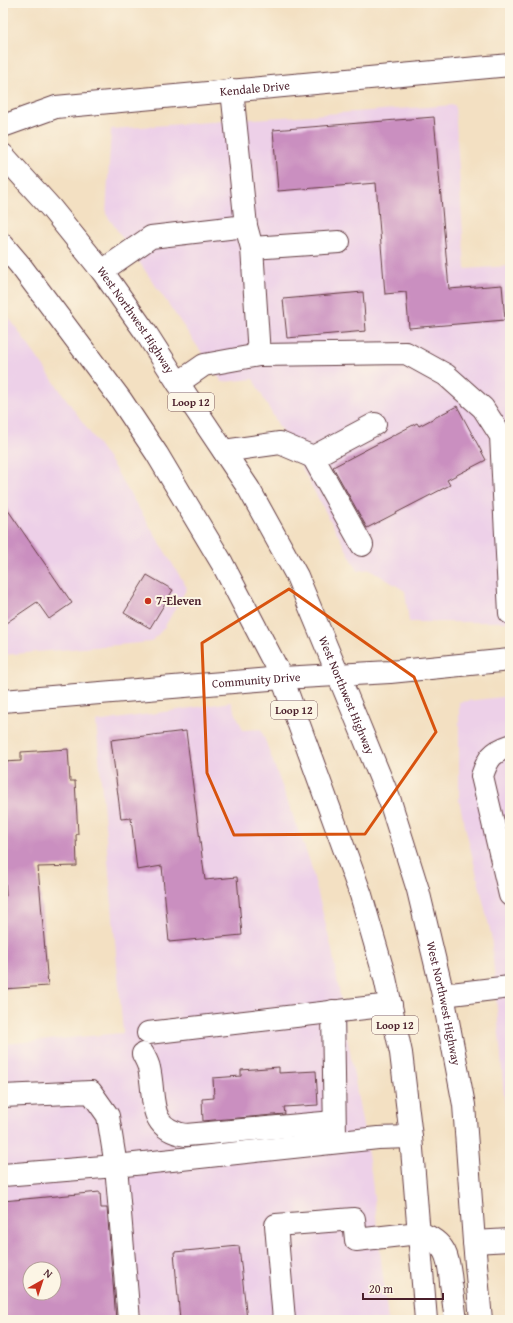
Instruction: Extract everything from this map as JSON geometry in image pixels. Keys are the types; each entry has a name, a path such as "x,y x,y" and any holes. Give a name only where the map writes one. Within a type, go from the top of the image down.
{"main road":[{"name":"Kendale Drive","path":"3,126 56,107 510,65"},
{"path":"232,90 246,226 252,248 259,355"},
{"name":"West Northwest Highway","path":"3,155 51,208 102,271 146,333 249,489 297,576 390,801 418,890 444,995 464,1105 481,1320"},
{"path":"102,271 151,237 246,226"},
{"path":"252,248 339,242"},
{"name":"Loop 12","path":"3,245 20,265 121,400 157,454 222,563 282,678 361,895 385,978 401,1053 411,1137 426,1320"},
{"path":"178,383 204,365 259,355 406,353 446,375 483,408 501,436 510,613"},
{"path":"313,457 375,424"},
{"path":"224,451 280,443 313,457 362,545"},
{"name":"Community Drive","path":"3,701 282,678 390,672 510,660"},
{"path":"510,746 499,750 487,760 482,776 510,896"},
{"path":"444,995 510,987"},
{"path":"148,1033 391,1005"},
{"path":"333,1011 335,1133"},
{"path":"143,1054 149,1067 154,1110 158,1120 166,1128 175,1133 186,1135 335,1133 378,1138 411,1137"},
{"path":"3,1096 91,1092 108,1116 116,1166 129,1320"},
{"path":"3,1175 116,1166 335,1133"},
{"path":"284,1320 276,1225 354,1219 356,1240 419,1233 430,1236 438,1243 445,1252 449,1262 456,1320"},
{"path":"474,1242 510,1240"}],"highlighted area":[{"path":"289,589 414,677 436,732 365,834 234,835 207,773 202,643"}],"shaded area":[{"path":"455,105 465,269 510,266 510,622 409,622 405,591 369,569 358,571 253,379 222,382 106,214 111,129"},
{"path":"3,309 112,464 187,588 164,628 151,642 3,655"},
{"path":"510,696 510,1155 491,934 459,801 459,702"},
{"path":"231,702 243,730 261,729 310,862 332,950 371,1172 388,1320 3,1320 3,1044 123,1033 96,722"}],"building":[{"path":"434,117 449,289 502,285 505,320 409,328 406,292 385,294 376,183 278,191 273,130"},
{"path":"363,292 366,331 287,338 283,299"},
{"path":"457,406 486,460 447,480 450,485 367,528 333,467 417,423 419,426"},
{"path":"3,503 72,603 49,619 37,602 3,625"},
{"name":"7-Eleven","path":"147,575 173,590 150,628 124,613"},
{"path":"186,731 205,880 237,877 242,935 169,942 162,866 137,870 131,818 121,819 111,740"},
{"path":"68,749 70,781 75,781 78,834 76,835 77,866 38,867 48,986 3,989 3,896 6,896 3,834 3,762 21,761 21,752"},
{"path":"279,1067 279,1073 316,1071 318,1105 284,1107 285,1114 203,1121 202,1099 214,1098 213,1078 241,1076 241,1070"},
{"path":"100,1192 101,1208 107,1208 116,1320 3,1320 3,1201"},
{"path":"239,1246 247,1320 180,1320 174,1252"}],"place":[{"name":"7-Eleven","path":"148,601"}]}
